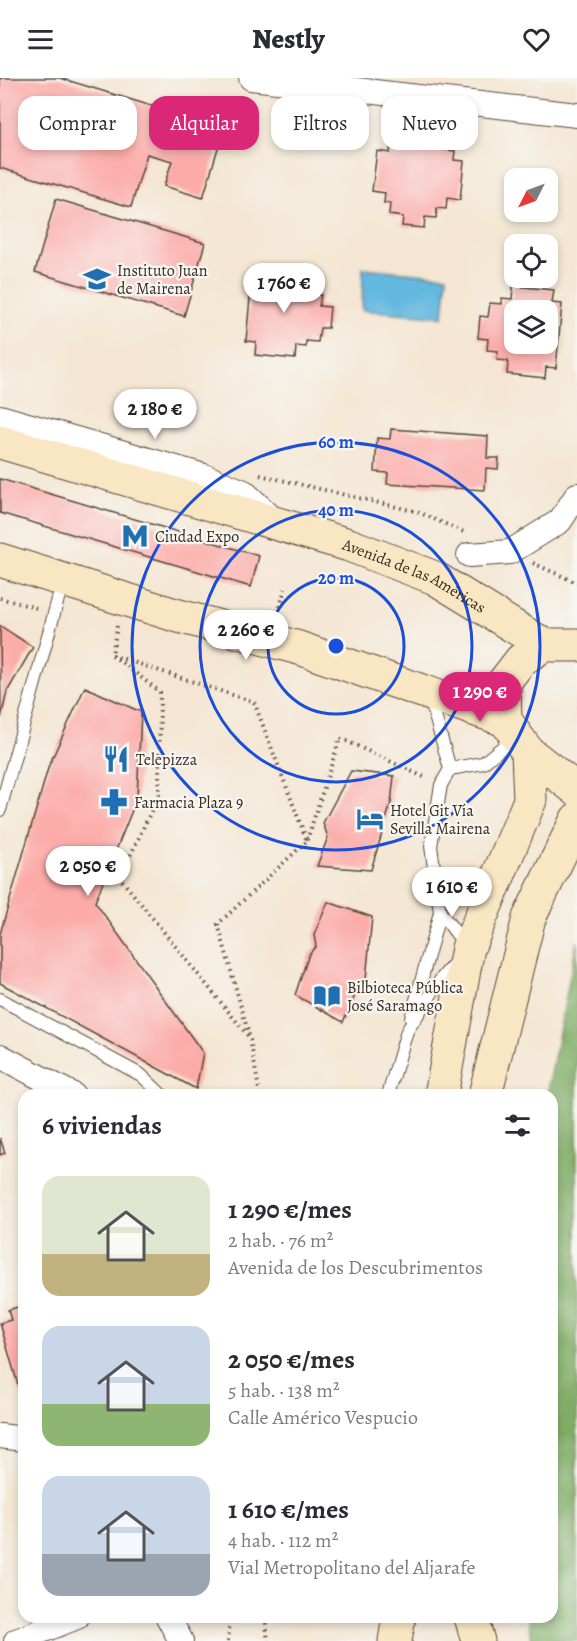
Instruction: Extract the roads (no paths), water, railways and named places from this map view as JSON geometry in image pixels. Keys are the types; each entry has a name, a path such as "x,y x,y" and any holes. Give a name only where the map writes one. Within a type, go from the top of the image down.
{"street":[{"path":"251,78 577,115"},
{"name":"Avenida de las Américas","path":"0,417 204,476 244,492 277,523"},
{"name":"Avenida de las Américas","path":"0,442 350,545 435,578 544,645"},
{"path":"469,555 510,552 560,521 577,495"},
{"path":"0,560 175,615 298,648 429,694 517,736 577,790"},
{"path":"442,1089 468,948 530,800 504,682 521,660 544,645 577,645"},
{"path":"486,1089 529,918 577,819"},
{"path":"0,1056 62,1089"},
{"path":"0,1436 18,1438"},
{"path":"16,1641 59,1623"},
{"path":"171,1623 181,1641"},
{"path":"395,1641 398,1623"},
{"path":"473,1623 478,1641"}],"lane":[{"path":"0,810 63,579"},
{"path":"390,1089 440,912 431,846 441,785 450,770 429,694"},
{"path":"450,770 483,763 517,736"},
{"path":"407,1031 441,979 468,948 440,912"},
{"path":"0,999 141,1075 156,1089"},
{"path":"387,1623 388,1641"},
{"path":"388,1641 392,1623"}],"water":[{"path":"363,268 447,276 443,317 362,310"}],"place":[{"name":"Instituto Juan de Mairena","path":"97,279"},
{"name":"Ciudad Expo","path":"135,536"},
{"name":"Telepizza","path":"116,759"},
{"name":"Farmacia Plaza 9","path":"114,802"},
{"name":"Hotel Git Vía Sevilla Mairena","path":"370,819"},
{"name":"Bilbioteca Pública José Saramago","path":"327,996"}]}
